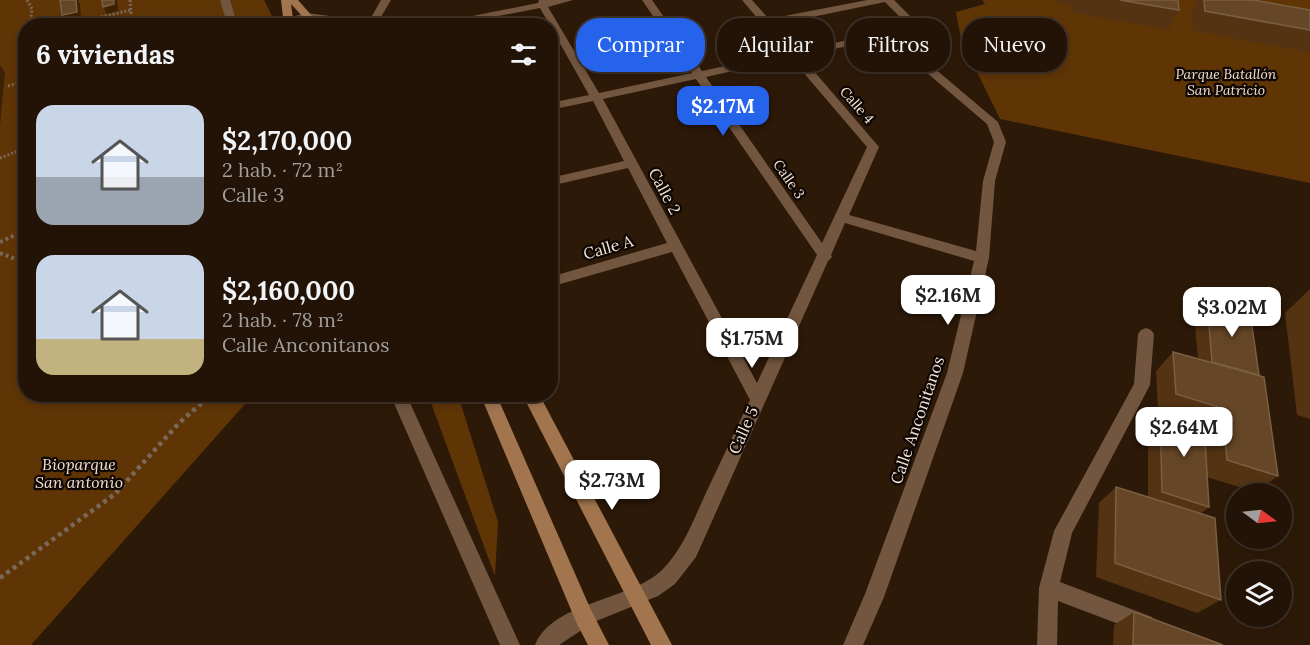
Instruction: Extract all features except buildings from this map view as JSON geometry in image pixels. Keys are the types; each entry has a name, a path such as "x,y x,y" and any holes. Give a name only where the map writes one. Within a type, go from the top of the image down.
{"street":[{"path":"225,0 230,18"},
{"path":"286,0 288,18"},
{"path":"293,0 305,18"},
{"path":"376,18 386,0"},
{"path":"470,18 543,2 568,0"},
{"name":"Calle 3","path":"647,0 825,257"},
{"name":"Calle 4","path":"747,0 762,18"},
{"path":"791,18 882,0"},
{"path":"888,0 907,18"},
{"name":"Calle 2","path":"543,2 552,18"},
{"name":"Calle 2","path":"558,29 757,398"},
{"path":"558,105 717,71"},
{"name":"Calle 4","path":"809,72 873,147"},
{"name":"Calle Anconitanos","path":"853,645 874,597 955,373 982,258 989,181 1000,142 998,132 992,122 933,72"},
{"name":"Calle 5","path":"545,645 550,639 584,617 665,579 689,551 757,398 825,257 873,147"},
{"path":"558,180 631,163"},
{"path":"842,218 982,258"},
{"name":"Calle A","path":"558,280 675,246"},
{"path":"1047,645 1049,588 1063,531 1142,385 1146,334"},
{"path":"402,402 510,645"},
{"path":"491,402 584,617 600,645"},
{"path":"534,402 662,645"},
{"path":"1049,588 1160,630"}],"path":[{"path":"27,0 32,9 31,18"},
{"path":"130,0 132,18"},
{"path":"97,18 131,10"},
{"path":"8,86 18,83"},
{"path":"0,158 18,151"},
{"path":"0,242 18,234"},
{"path":"0,253 18,260"},
{"path":"0,578 115,494 179,423 203,402"}],"green space":[{"name":"Bioparque San antonio","path":"0,0 264,0 272,16 263,18 18,18 18,402 247,402 31,645 0,645"},
{"name":"Parque Batallón San Patricio","path":"982,0 1310,0 1310,183 1000,119 977,72 1067,72 1067,18 962,18 962,41 956,12 985,4"},
{"path":"431,402 460,402 498,522 495,576"}]}
